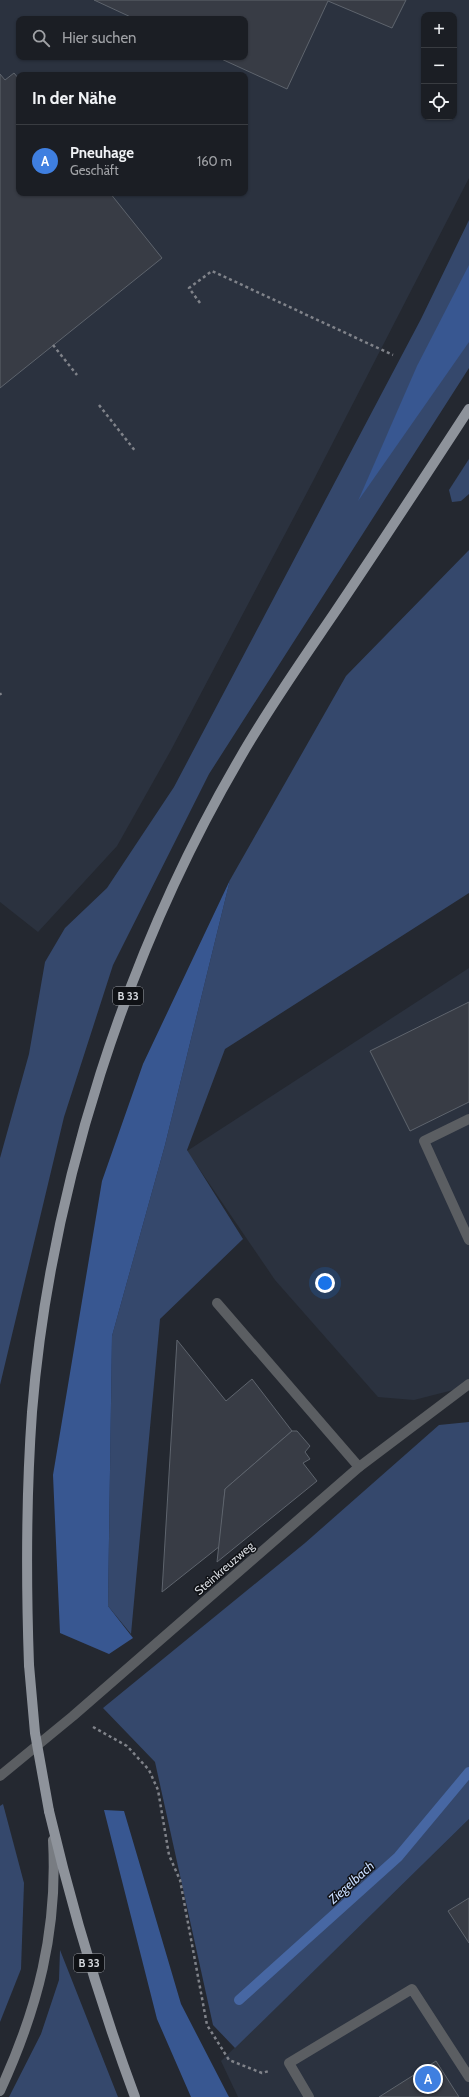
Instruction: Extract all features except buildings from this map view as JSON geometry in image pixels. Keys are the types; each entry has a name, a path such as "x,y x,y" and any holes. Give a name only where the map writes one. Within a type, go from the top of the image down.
{"main road":[{"name":"B 33","path":"135,2097 111,2032 89,1964 49,1811 36,1733 30,1665 26,1580 27,1494 33,1409 43,1324 58,1240 77,1156 100,1074 123,1008 161,913 198,835 239,759 284,685 469,409"},
{"path":"0,2091 28,2025 40,1987 48,1949 53,1908 55,1867 53,1826"}],"street":[{"path":"469,1119 424,1141 469,1240"},
{"path":"217,1303 359,1467"},
{"name":"Steinkreuzweg","path":"0,1776 73,1716 359,1467 469,1384"},
{"path":"309,2097 289,2063 412,1989 469,2077"}],"path":[{"path":"200,303 189,288 212,272 392,355"},
{"path":"54,345 77,375"},
{"path":"99,405 136,452"},
{"path":"73,1716 127,1746 149,1770 158,1790 169,1855 180,1880 194,1965 207,2025 210,2031 229,2060 262,2073 289,2063"}],"shaded area":[{"path":"0,0 469,0 469,178 312,483 171,750 117,846 38,932 0,902"},
{"path":"469,220 469,368 209,774 113,965 64,1117 0,1385 0,1158 29,1054 45,962 65,928 107,888 174,787 421,319"},
{"path":"469,265 469,342 358,501 417,366"},
{"path":"469,459 469,494 461,501 452,502 449,490"},
{"path":"469,550 469,893 225,1049 187,1150 243,1239 160,1319 131,1634 108,1606 112,1336 165,1145 230,880 346,676"},
{"path":"230,880 165,1145 112,1336 108,1606 133,1638 109,1654 60,1633 53,1475 102,1181 143,1064"},
{"path":"469,968 469,1386 414,1400 378,1397 275,1280 187,1151"},
{"path":"469,1422 469,1819 235,2048 213,2025 155,1762 103,1708 305,1543 439,1425"},
{"path":"3,1804 24,1883 21,1969 0,2022 0,1806"},
{"path":"104,1810 124,1811 181,2004 229,2097 191,2097 157,2019"},
{"path":"469,1819 469,2097 238,2097 221,2061"},
{"path":"60,1950 118,2097 9,2097 41,2034 59,1980"}],"waterway":[{"name":"Ziegelbach","path":"239,2000 398,1857 469,1772"}],"place":[{"name":"Pneuhage","path":"428,2079"}]}
